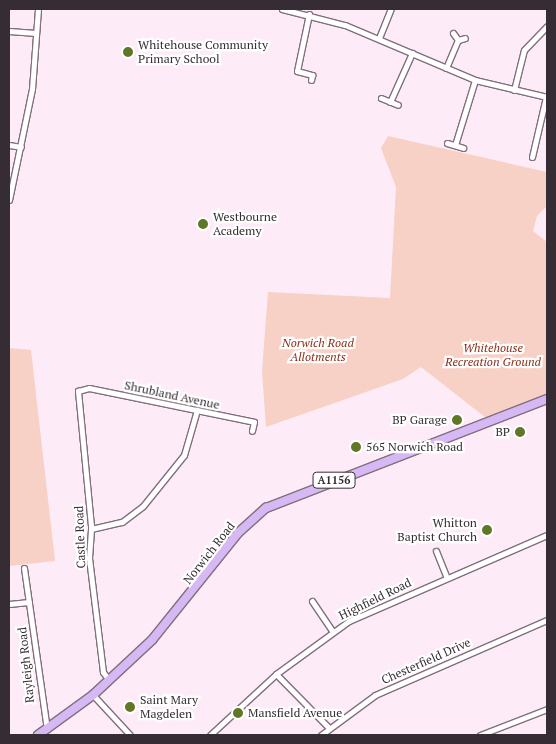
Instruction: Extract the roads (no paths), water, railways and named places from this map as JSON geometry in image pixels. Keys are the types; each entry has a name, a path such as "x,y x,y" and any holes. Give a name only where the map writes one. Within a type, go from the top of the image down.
{"main road":[{"name":"Norwich Road","path":"38,735 109,680 163,629 238,533 266,508 547,399"}],"street":[{"path":"9,200 21,148 38,9"},
{"path":"282,9 308,12 378,38 475,80 547,97 532,157"},
{"path":"378,38 392,9"},
{"path":"308,12 297,72 312,75 311,80"},
{"path":"514,90 524,50 547,26"},
{"path":"9,31 36,33"},
{"path":"453,33 458,40"},
{"path":"458,40 465,38"},
{"path":"446,68 458,40"},
{"path":"390,102 412,53"},
{"path":"455,145 475,80"},
{"path":"382,98 398,105"},
{"path":"447,143 463,148"},
{"path":"9,145 21,148"},
{"name":"Shrubland Avenue","path":"78,391 89,388 254,422 252,430"},
{"name":"Castle Road","path":"78,391 91,529 89,558 103,672 109,680"},
{"path":"91,529 122,522 143,506 184,455 196,410"},
{"name":"Highfield Road","path":"210,735 276,674 333,632 446,576 547,535"},
{"path":"436,551 446,576"},
{"name":"Rayleigh Road","path":"24,568 47,729"},
{"path":"312,601 333,632"},
{"path":"9,604 29,602"},
{"name":"Chesterfield Drive","path":"321,735 328,727 375,695 547,620"},
{"path":"276,674 328,727"},
{"path":"92,694 130,735"},
{"path":"480,735 547,710"}],"place":[{"name":"Whitehouse Community Primary School","path":"128,52"},
{"name":"Westbourne Academy","path":"203,224"},
{"name":"BP Garage","path":"457,420"},
{"name":"BP","path":"520,432"},
{"name":"565 Norwich Road","path":"356,447"},
{"name":"Whitton Baptist Church","path":"487,530"},
{"name":"Saint Mary Magdelen","path":"130,707"},
{"name":"Mansfield Avenue","path":"238,713"}],"park label":[{"name":"Norwich Road Allotments","path":"318,350"},
{"name":"Whitehouse Recreation Ground","path":"493,355"}]}
